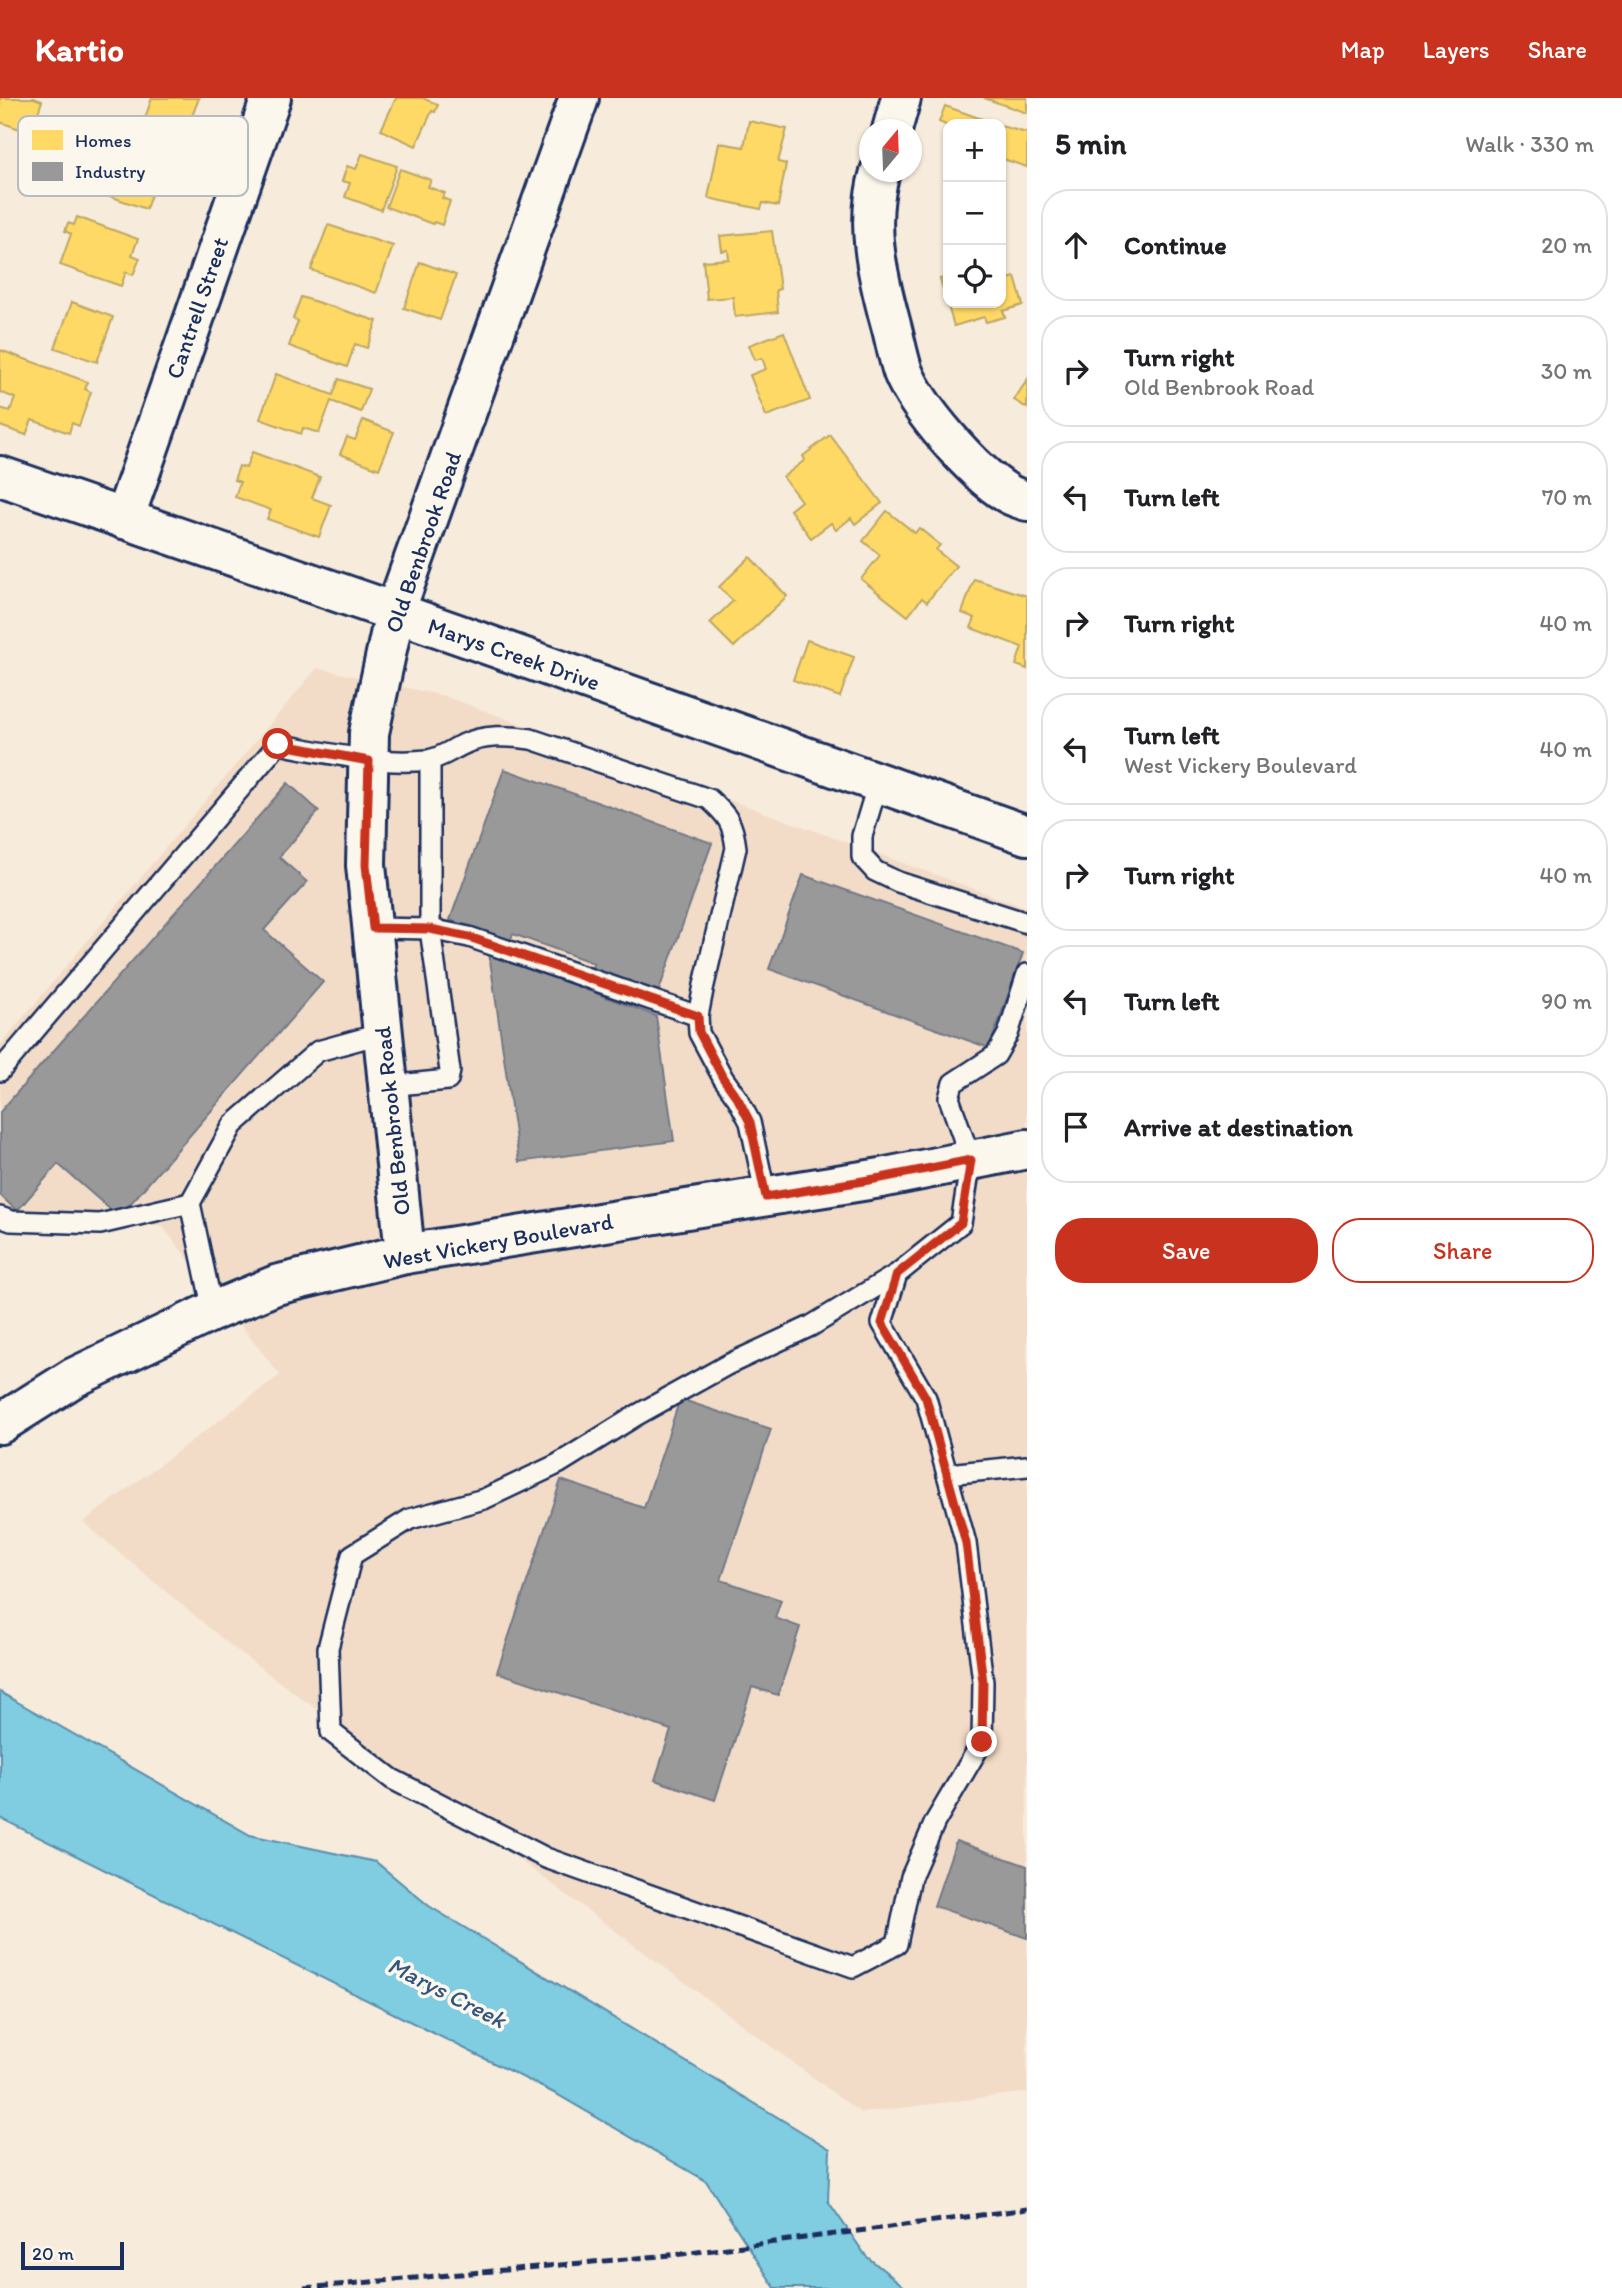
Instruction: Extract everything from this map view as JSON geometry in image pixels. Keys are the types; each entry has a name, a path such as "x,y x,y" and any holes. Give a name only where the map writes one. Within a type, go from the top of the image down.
{"street":[{"name":"Cantrell Street","path":"248,164 271,98"},
{"name":"Old Benbrook Road","path":"405,1254 366,865 369,733 395,612 579,98"},
{"path":"895,119 901,98"},
{"path":"877,182 873,234 876,270 904,373 930,416 973,467 1008,494 1027,501"},
{"name":"Cantrell Street","path":"124,519 237,196"},
{"name":"Marys Creek Drive","path":"0,476 1027,835"},
{"name":"West Vickery Boulevard","path":"0,1424 73,1378 213,1311 276,1285 405,1254 881,1178 1027,1149"}],"lane":[{"path":"0,1071 278,744 369,761 430,760 463,744 483,738 531,738 709,799 725,813 733,828 736,848 698,1016 699,1032 750,1122 766,1197"},
{"path":"388,1086 448,1080 450,1071 430,929 430,760"},
{"path":"878,783 862,836 862,857 875,871 898,882 1027,923"},
{"path":"373,928 430,929 469,937 698,1016"},
{"path":"897,1274 882,1323 926,1398 966,1543 983,1682 982,1742 935,1822 911,1877 897,1944 853,1967 546,1857 392,1779 331,1732 328,1648 352,1555 410,1519 484,1499 558,1464 727,1365 811,1326 897,1274 961,1223 971,1160 949,1098 953,1083 996,1055 1008,1034 1027,974"},
{"path":"213,1311 190,1203 233,1125 318,1051 383,1033"},
{"path":"0,1217 11,1222 100,1224 190,1203"},
{"path":"947,1474 1027,1466"}],"shaded area":[{"path":"317,668 444,696 1027,908 1027,2092 861,2113 231,1646 83,1522 280,1375 162,1226 0,1216 0,1045"}],"water":[{"name":"Marys Creek","path":"0,1692 250,1835 376,1862 429,1906 830,2149 828,2201 866,2256 906,2288 775,2288 706,2181 558,2095 0,1818"}],"building: Homes":[{"path":"0,98 34,98 42,101 37,116 18,116 18,128 0,122"},
{"path":"152,98 199,98 192,116 146,116"},
{"path":"396,98 423,98 438,105 435,112 432,111 416,146 381,130"},
{"path":"984,98 1027,98 1027,113"},
{"path":"945,106 982,119 943,119 943,124 939,122"},
{"path":"749,121 787,129 778,162 786,164 778,206 763,203 761,209 708,198 719,143 744,147"},
{"path":"1006,127 1027,133 1027,167 1006,160"},
{"path":"362,154 397,166 381,210 345,197 350,183 342,181 347,166 356,169"},
{"path":"400,169 431,180 428,187 445,193 442,198 450,201 442,225 386,207"},
{"path":"109,196 151,196 146,209"},
{"path":"77,217 138,239 132,255 140,258 133,275 126,272 121,286 60,265 71,234 65,231 68,223 74,225"},
{"path":"328,225 393,246 376,293 311,270"},
{"path":"772,231 780,289 776,290 778,312 735,317 733,297 707,299 703,261 729,259 728,250 722,251 720,236"},
{"path":"420,262 456,275 440,320 404,308"},
{"path":"1015,277 1023,305 1003,311 1005,317 986,322 984,317 954,326 949,308 1006,308 1006,280"},
{"path":"301,297 377,321 367,348 355,344 347,367 289,346 298,321 293,319"},
{"path":"72,302 113,317 97,362 55,348"},
{"path":"784,332 810,400 766,416 750,375 766,369 762,358 755,360 749,345"},
{"path":"0,350 88,382 85,389 91,392 79,426 72,423 69,433 32,420 26,435 0,426 0,408 10,411 15,398 0,392"},
{"path":"276,374 333,395 339,379 369,389 361,412 331,401 319,433 303,428 301,434 260,419"},
{"path":"1027,380 1027,408 1014,400"},
{"path":"363,420 394,432 379,469 340,454 347,437 355,440"},
{"path":"830,435 882,503 855,524 851,518 836,530 831,523 811,538 790,510 801,501 783,477 805,460 803,456"},
{"path":"252,452 320,477 312,498 331,505 319,537 267,519 271,510 235,497 240,482 234,480 239,466 246,468"},
{"path":"887,511 915,533 919,528 940,545 936,550 956,566 927,602 922,598 908,616 861,579 880,555 863,541"},
{"path":"750,557 787,596 734,647 710,623 733,601 719,587"},
{"path":"974,579 1027,596 1027,669 1016,665 1022,647 971,628 975,618 962,613"},
{"path":"807,640 854,657 840,697 793,680"}],"building: Industry":[{"path":"504,769 712,843 658,993 591,969 594,963 513,934 510,941 450,920"},
{"path":"288,783 319,811 279,857 307,882 264,930 323,982 119,1217 58,1164 17,1211 0,1195 0,1112"},
{"path":"803,875 1023,953 989,1048 769,969"},
{"path":"489,953 656,1016 674,1141 519,1162"},
{"path":"680,1399 771,1429 721,1580 781,1600 775,1618 800,1627 778,1695 752,1687 715,1800 655,1780 671,1730 497,1672 561,1480 644,1508"},
{"path":"956,1841 1027,1866 1027,1938 934,1906"}],"railway":[{"path":"304,2288 682,2254 1027,2209"}],"route":[{"path":"278,744 369,761 366,865 373,928 430,929 469,937 698,1016 699,1032 750,1122 766,1197 971,1160 961,1223 897,1274 882,1323 926,1398 966,1543 983,1682 982,1742"}]}
